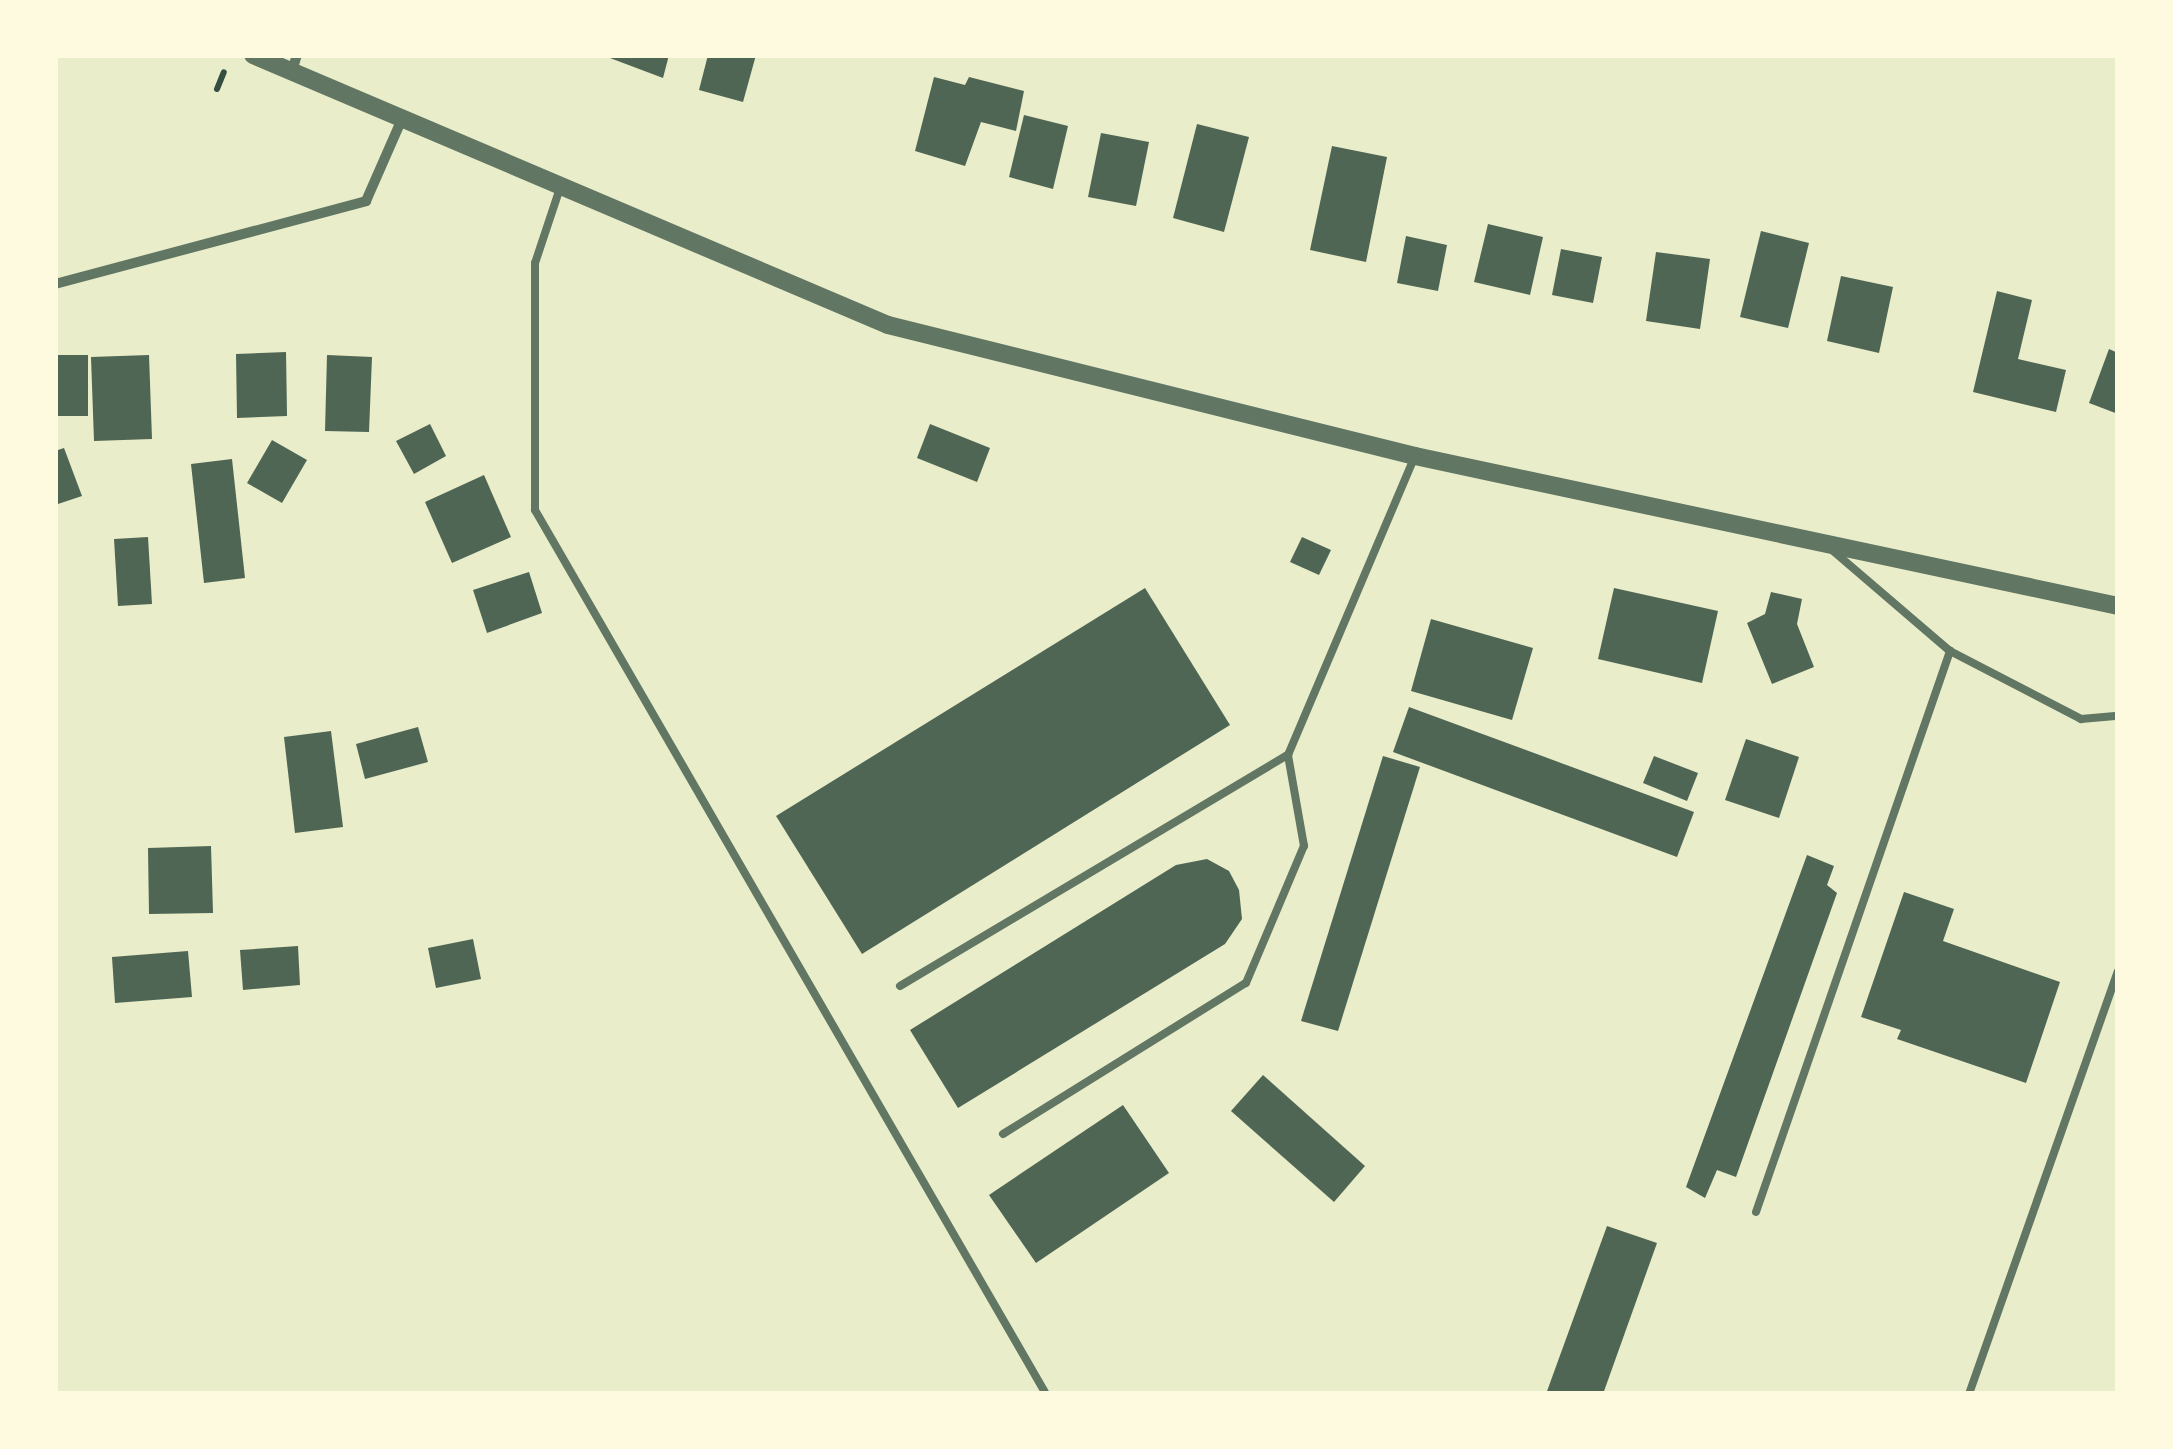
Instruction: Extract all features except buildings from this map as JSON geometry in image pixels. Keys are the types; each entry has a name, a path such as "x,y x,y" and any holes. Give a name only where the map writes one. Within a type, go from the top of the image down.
{"street":[{"path":"252,55 295,63 402,119 888,325 1415,456 1817,538 2118,606"},
{"path":"55,284 366,201 402,119"}],"lane":[{"path":"560,188 535,263 535,510 1046,1394"},
{"path":"1003,1134 1246,983 1304,846 1288,755 1415,456"},
{"path":"1817,538 1950,651 2081,719 2118,716"},
{"path":"1756,1212 1950,651"},
{"path":"900,986 1288,755"},
{"path":"1968,1394 2118,970"}]}
